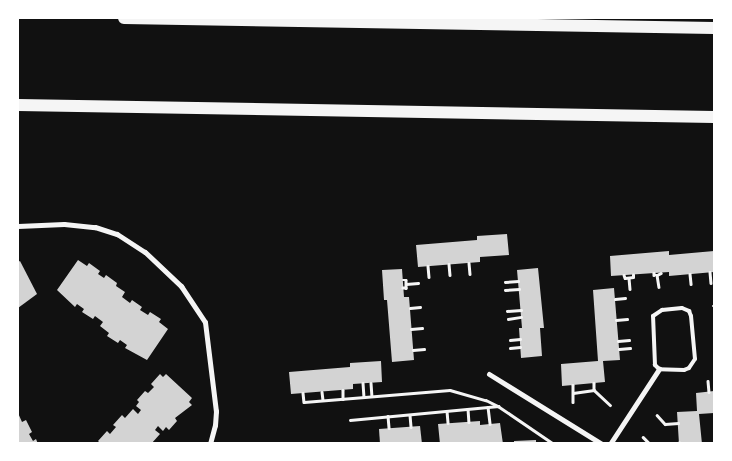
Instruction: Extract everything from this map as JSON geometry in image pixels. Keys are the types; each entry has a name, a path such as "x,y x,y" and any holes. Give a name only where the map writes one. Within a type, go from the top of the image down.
{"highway":[{"path":"124,18 714,28"},
{"path":"18,105 714,117"}],"street":[{"path":"18,226 64,224 95,227 117,234 145,252 180,286 205,322 216,411 210,444"},
{"path":"610,444 659,369"},
{"path":"489,374 602,444"}],"lane":[{"path":"686,309 691,316 693,364 684,370 659,369 655,365 653,316 662,310 686,309"}],"path":[{"path":"469,262 470,274"},
{"path":"449,264 450,275"},
{"path":"428,266 429,277"},
{"path":"710,272 712,283"},
{"path":"659,287 656,274 661,273"},
{"path":"690,274 691,284"},
{"path":"629,278 633,277 633,275"},
{"path":"624,276 629,278"},
{"path":"629,278 630,289"},
{"path":"403,280 406,280 406,284"},
{"path":"505,282 518,281"},
{"path":"406,284 418,283"},
{"path":"403,288 406,288 406,284"},
{"path":"505,290 519,289"},
{"path":"615,299 625,298"},
{"path":"410,308 420,307"},
{"path":"507,311 521,310"},
{"path":"508,319 521,317"},
{"path":"616,320 627,319"},
{"path":"411,329 422,328"},
{"path":"510,340 520,339"},
{"path":"618,341 629,340"},
{"path":"510,348 520,347"},
{"path":"619,348 630,348"},
{"path":"413,350 424,349"},
{"path":"708,381 709,392"},
{"path":"364,383 364,397"},
{"path":"371,383 372,396"},
{"path":"594,383 594,390 610,406"},
{"path":"572,385 573,402"},
{"path":"343,390 343,399"},
{"path":"304,393 304,402 450,390 498,406 554,444"},
{"path":"573,393 594,390"},
{"path":"322,392 323,400"},
{"path":"350,420 498,406"},
{"path":"488,407 490,424"},
{"path":"468,409 470,422"},
{"path":"447,411 448,423"},
{"path":"410,415 411,427"},
{"path":"388,416 390,428"},
{"path":"657,416 665,424 678,423"},
{"path":"643,437 650,444"}],"building":[{"path":"507,234 509,255 480,257 480,262 418,267 416,245 477,240 477,236"},
{"path":"669,251 669,255 714,251 714,272 669,276 669,272 611,276 610,256"},
{"path":"78,260 87,266 89,263 100,271 98,274 104,278 106,275 117,283 116,286 125,292 122,297 130,303 132,300 142,307 140,310 148,315 150,312 161,319 159,322 168,329 147,360 125,348 127,345 120,340 118,343 107,336 109,333 100,326 103,322 95,316 93,319 82,312 84,309 77,304 75,307 57,290"},
{"path":"20,261 37,294 18,308 18,262"},
{"path":"538,268 544,328 540,328 542,356 521,358 519,328 522,328 517,270"},
{"path":"402,269 404,297 409,297 414,360 392,362 387,300 384,300 382,270"},
{"path":"614,288 620,360 603,361 605,382 562,386 561,364 598,361 593,290"},
{"path":"381,361 382,382 353,384 353,389 291,394 289,372 350,367 350,363"},
{"path":"160,374 163,377 166,374 192,398 189,402 192,405 175,418 177,421 169,430 166,427 163,431 158,426 155,430 160,434 151,444 101,444 98,441 107,431 110,434 116,427 113,425 122,415 125,418 133,409 138,414 141,410 136,406 139,402 137,400 145,391 148,393 154,387 151,384"},
{"path":"714,391 714,413 699,414 702,444 679,444 677,412 697,411 696,393"},
{"path":"18,413 22,422 26,420 32,432 29,434 33,441 36,439 38,444 18,444"},
{"path":"480,421 480,425 500,423 503,444 440,444 438,424"},
{"path":"420,426 422,444 380,444 379,429"},
{"path":"536,440 536,444 514,444 514,441"}]}
